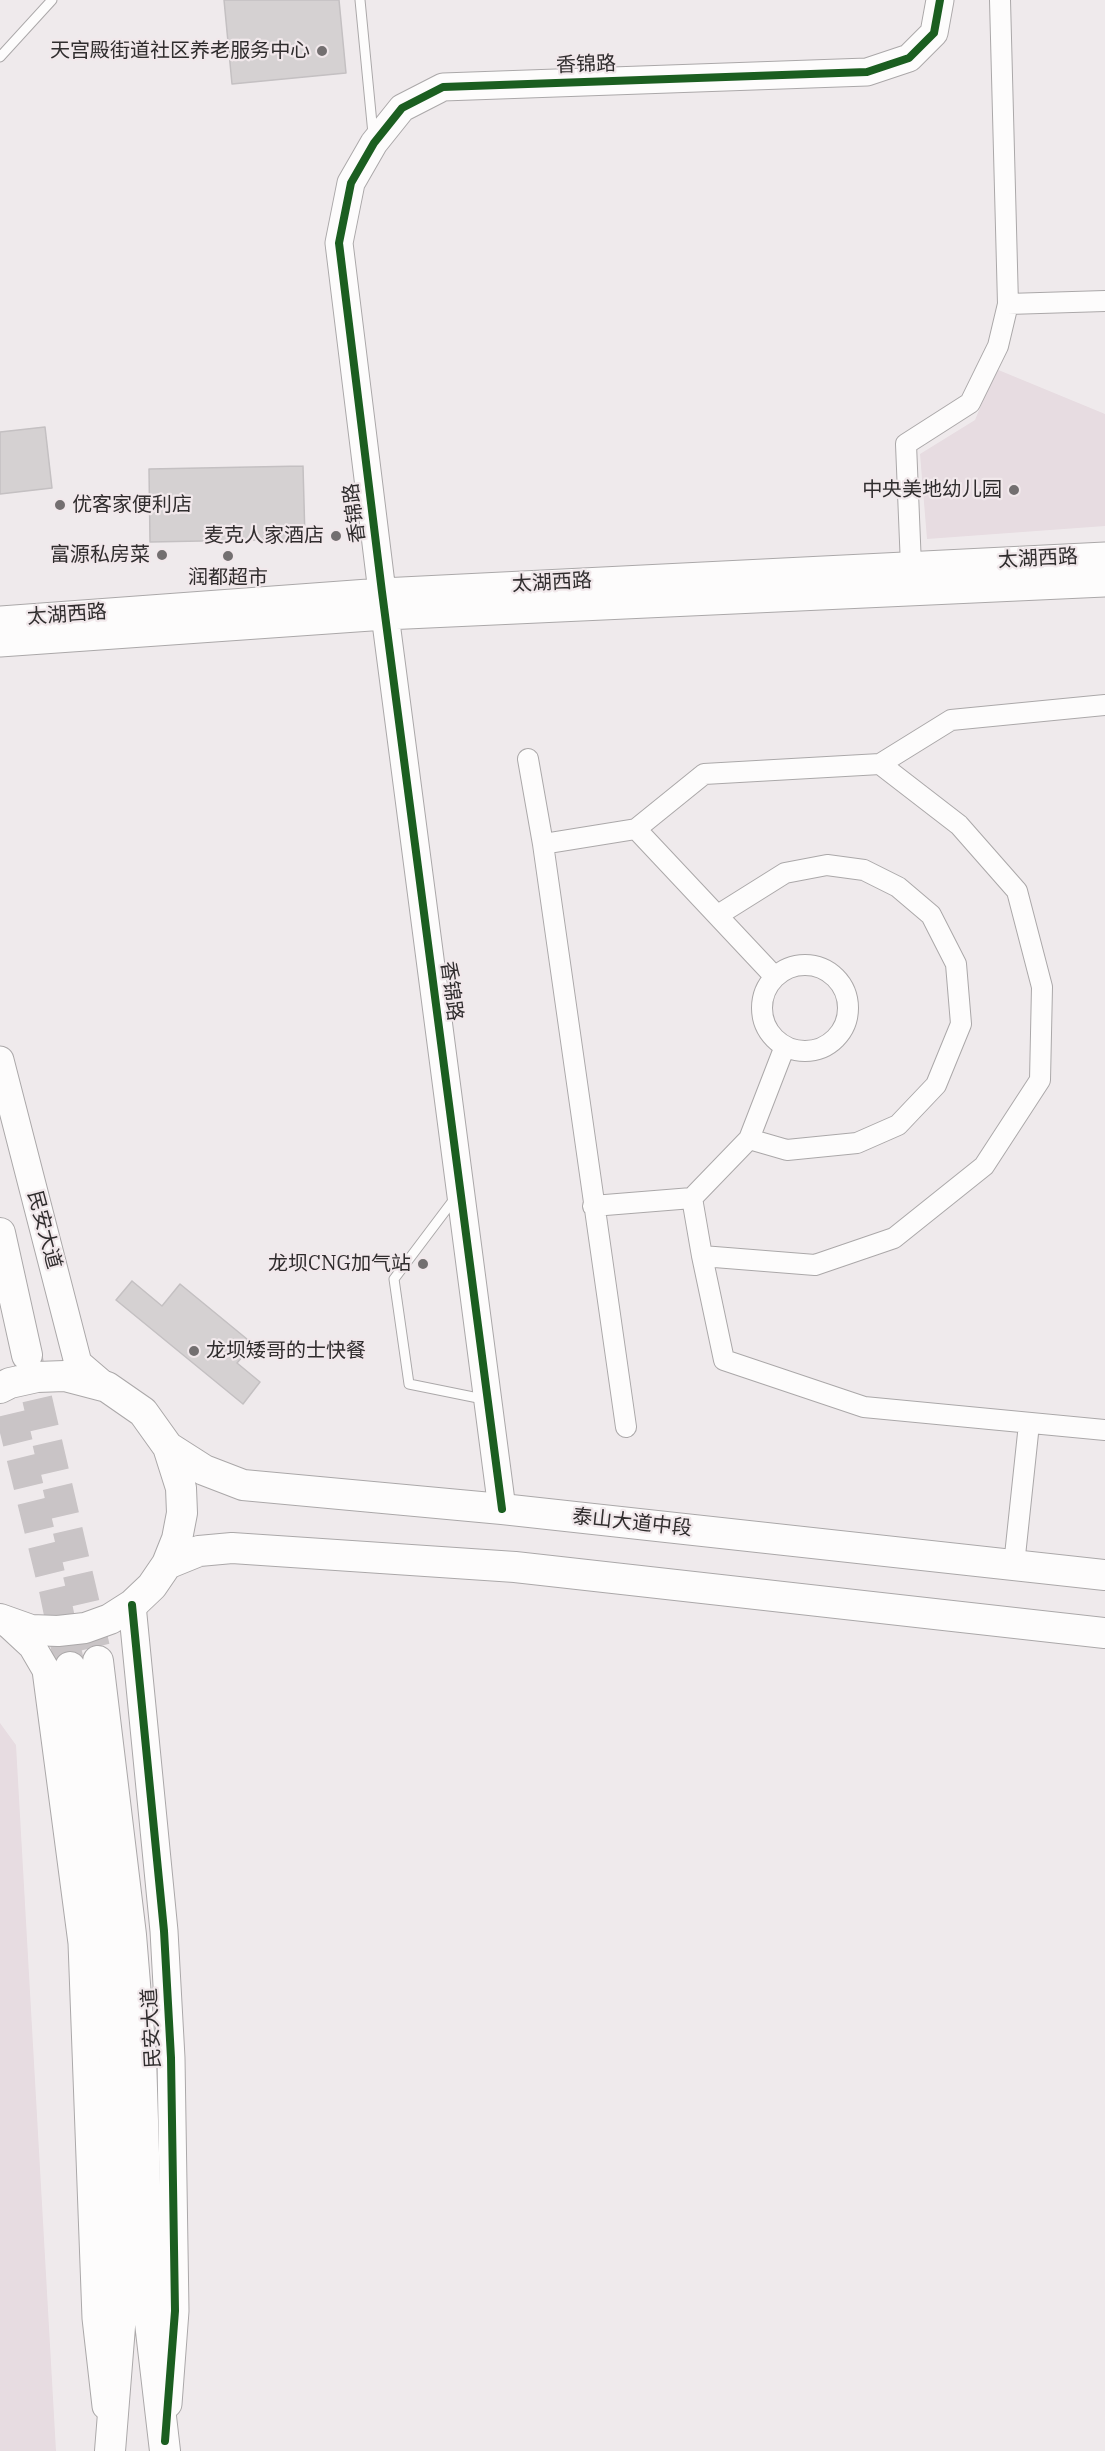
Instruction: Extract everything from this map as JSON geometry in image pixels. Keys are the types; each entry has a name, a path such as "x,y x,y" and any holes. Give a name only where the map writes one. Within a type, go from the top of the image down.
{"main road":[{"path":"0,1233 27,1355"},
{"path":"0,1388 37,1377 65,1376 107,1387 143,1412 168,1447 181,1488 182,1514 177,1539 167,1564 152,1586 132,1605 101,1622 84,1628 58,1632 32,1630 3,1620"},
{"name":"泰山大道中段","path":"168,1447 204,1470 243,1485 502,1509 1105,1575"},
{"path":"167,1564 199,1551 232,1548 503,1566 1105,1633"},
{"name":"民安大道","path":"109,2445 121,2314 114,2056 107,1935 84,1664 133,1957 141,2057 149,2314 165,2446"}],"street":[{"name":"香锦路","path":"502,1509 383,604 339,243 351,183 374,143 402,108 443,87 867,72 909,58 934,33 940,0"},
{"path":"911,566 906,444 970,403 998,346 1008,304 1000,0"},
{"path":"1008,304 1105,301"},
{"name":"太湖西路","path":"0,643 383,604 911,566 1105,556"},
{"name":"太湖西路","path":"0,620 383,604 1105,583"},
{"path":"543,844 636,829 704,774 880,764 951,720 1105,705"},
{"path":"528,759 543,844 626,1427"},
{"path":"702,1256 815,1265 894,1238 984,1166 1040,1080 1042,987 1017,891 959,825 880,764"},
{"path":"636,829 775,977"},
{"path":"718,915 785,873 826,865 864,870 898,887 931,915 956,964 961,1024 936,1085 898,1125 857,1143 787,1150 749,1139"},
{"path":"799,965 818,968 835,978 843,989 848,1015 843,1027 836,1038 825,1046 805,1051 785,1047 766,1027 762,1014 762,1001 767,987 786,969 799,965"},
{"path":"593,1206 692,1198 749,1139 785,1047"},
{"name":"民安大道","path":"0,1060 78,1363 107,1387"},
{"path":"692,1198 724,1360 864,1407 1105,1430"},
{"path":"1014,1565 1029,1424"},
{"name":"民安大道","path":"132,1605 164,1931 171,2058 175,2311 165,2446"},
{"name":"民安大道","path":"3,1620 32,1646 46,1670 82,1943 96,2318 109,2445"}],"lane":[{"path":"0,57 52,0"},
{"path":"360,0 374,143"},
{"path":"460,1191 394,1279 409,1384 488,1400"}],"shaded area":[{"name":"中央美地幼儿园","path":"996,369 1105,414 1105,526 927,539 920,454 975,420"},
{"path":"0,1723 16,1745 56,2451 0,2451"}],"building":[{"path":"224,0 339,0 346,73 232,84"},
{"path":"45,427 52,488 0,494 0,432"},
{"path":"303,466 305,539 150,542 149,469"},
{"path":"132,1281 162,1306 180,1284 253,1344 237,1363 260,1382 243,1404 116,1300"}],"tunnel":[{"path":"27,1355 98,1661"},
{"path":"0,1370 54,1590 70,1667"}],"cycle path":[{"path":"502,1509 382,592 339,243 351,183 374,143 402,108 443,87 867,72 909,58 934,33 940,0"},
{"path":"132,1605 164,1931 171,2058 175,2311 165,2441"}],"place":[{"name":"天宫殿街道社区养老服务中心","path":"322,51"},
{"name":"中央美地幼儿园","path":"1014,490"},
{"name":"优客家便利店","path":"60,505"},
{"name":"麦克人家酒店","path":"336,536"},
{"name":"富源私房菜","path":"162,555"},
{"name":"润都超市","path":"228,556"},
{"name":"龙坝CNG加气站","path":"423,1264"},
{"name":"龙坝矮哥的士快餐","path":"194,1351"}]}
